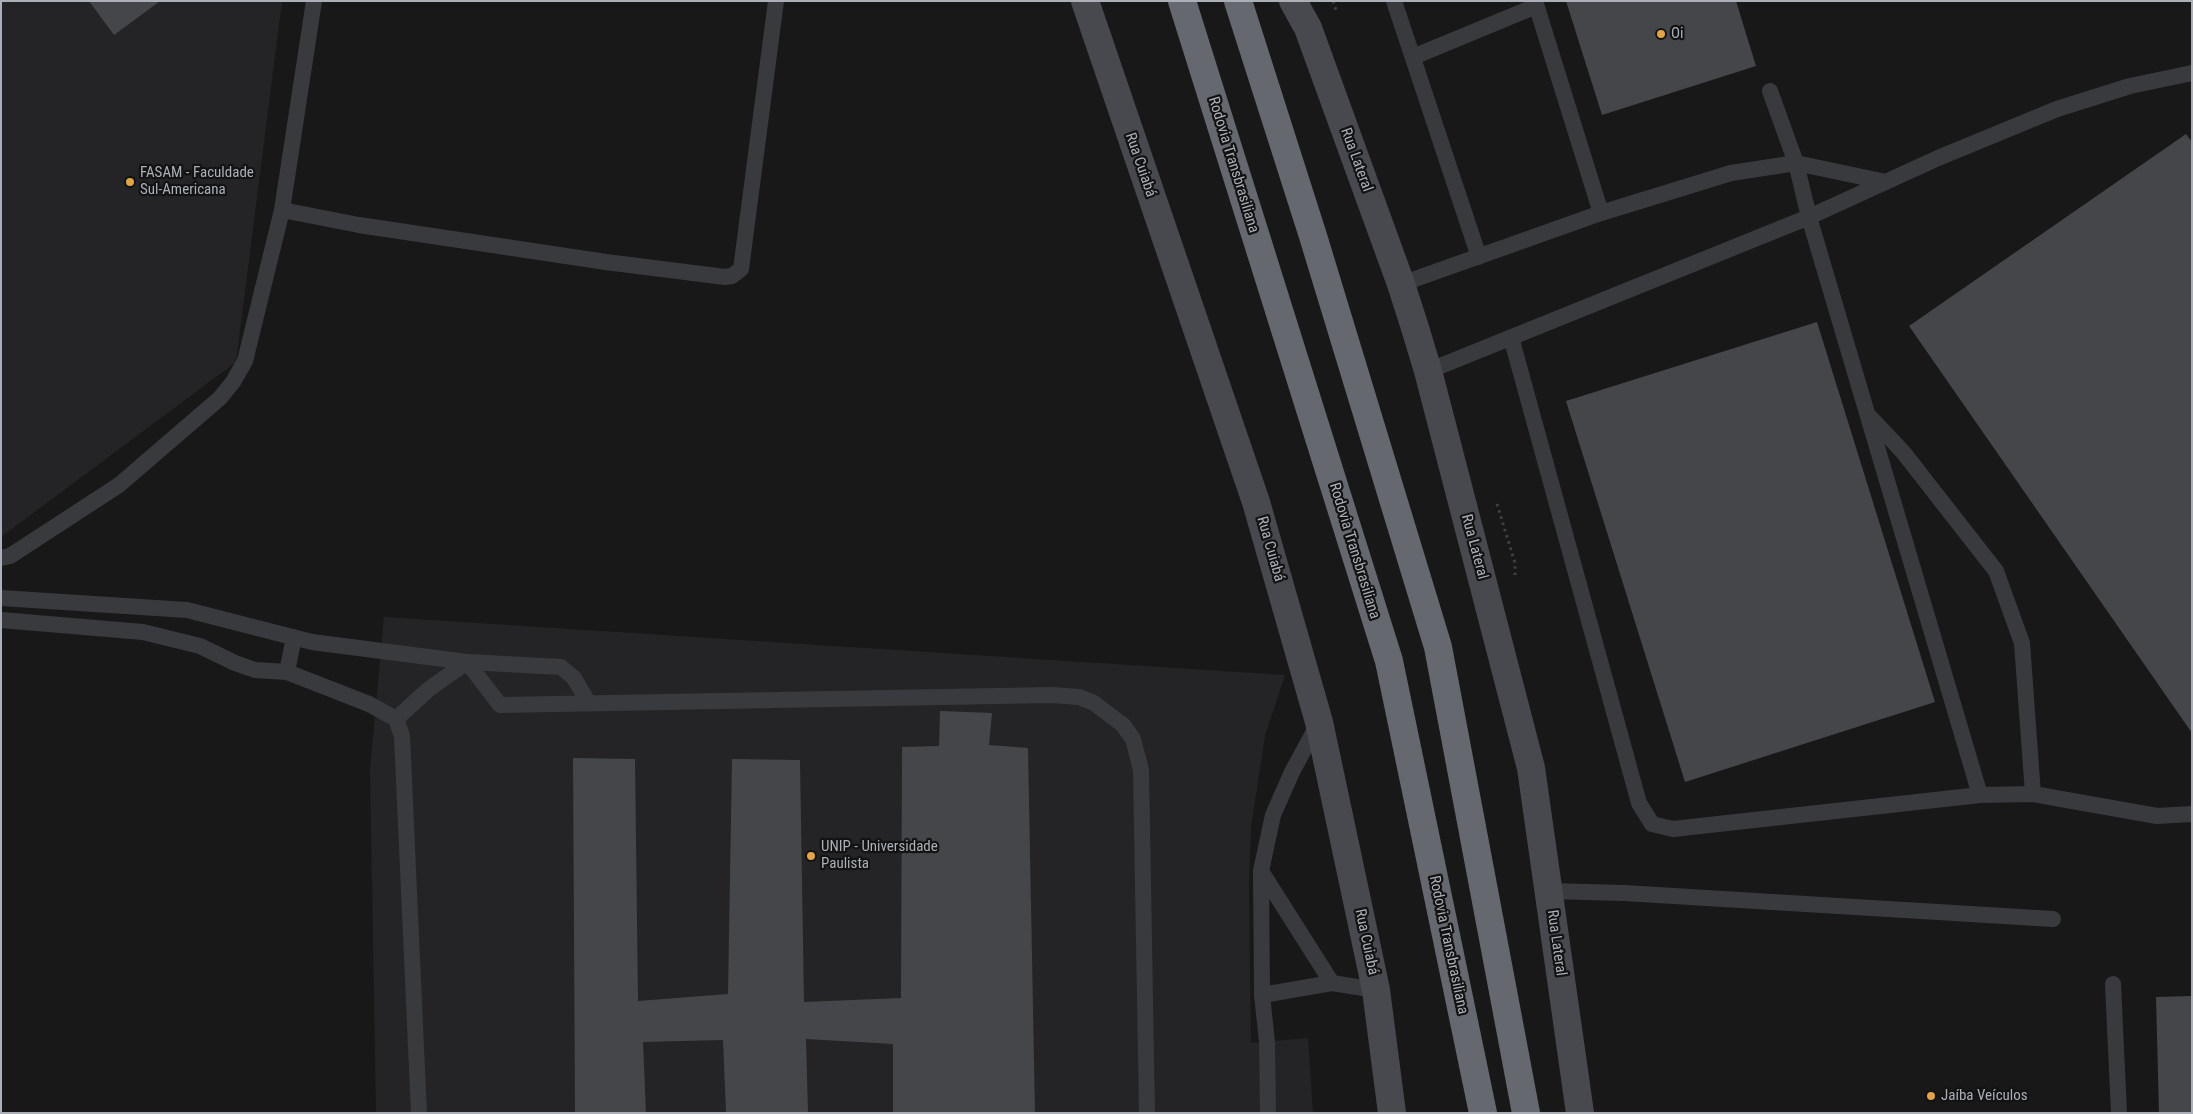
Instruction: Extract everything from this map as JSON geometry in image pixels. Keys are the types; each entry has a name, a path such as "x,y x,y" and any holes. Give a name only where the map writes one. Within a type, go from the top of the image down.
{"highway":[{"name":"Rodovia Transbrasiliana","path":"1182,1 1389,660 1483,1113"},
{"path":"1238,1 1313,236 1438,647 1526,1113"}],"main road":[{"name":"Rua Cuiabá","path":"1085,1 1256,502 1319,722 1376,990 1392,1113"},
{"name":"Rua Lateral","path":"1292,1 1308,28 1401,284 1428,371 1531,768 1580,1113"}],"lane":[{"path":"1,558 10,556 119,485 220,398 233,382 245,361 282,210 314,1"},
{"path":"282,210 359,225 606,262 725,277 732,276 741,269 776,1"},
{"path":"1394,1 1479,258"},
{"path":"1413,57 1535,3 1601,212"},
{"path":"1428,371 1809,217 1938,158 2057,109 2130,86 2192,73"},
{"path":"1770,91 1796,163 1809,217 1980,795"},
{"path":"1401,284 1479,258 1601,212 1731,173 1796,163 1886,182"},
{"path":"1511,337 1639,803 1652,824 1673,829 1980,795 2033,794 2157,816 2192,814"},
{"path":"1867,414 1903,452 1996,571 2022,643 2033,794"},
{"path":"1,598 187,610 312,642 467,662 561,667 574,678 588,702"},
{"path":"1,620 143,632 200,646 236,664 255,670 287,672 369,704 396,719 402,736 418,1113"},
{"path":"287,672 294,638"},
{"path":"467,662 500,705 1052,695 1079,697 1094,703 1123,725 1133,739 1141,770 1147,1113"},
{"path":"396,719 428,689 467,662"},
{"path":"1268,1113 1267,1042 1262,995 1261,871 1273,815 1292,772 1319,722"},
{"path":"1261,871 1332,983"},
{"path":"1549,892 1624,893 2053,918"},
{"path":"1262,995 1332,983 1376,990"},
{"path":"2113,984 2119,1113"}],"shaded area":[{"name":"FASAM - Faculdade Sul-Americana","path":"1,1 282,1 236,362 1,537"},
{"name":"UNIP - Universidade Paulista","path":"384,617 1285,675 1265,736 1251,827 1249,886 1251,1043 1308,1038 1313,1113 376,1113 370,770"}],"building":[{"path":"89,1 160,1 114,35"},
{"name":"Oi","path":"1566,1 1736,1 1756,66 1602,115"},
{"path":"2186,134 2192,142 2192,733 1909,326"},
{"path":"1817,322 1935,702 1685,782 1566,401"},
{"path":"940,711 992,713 989,745 1028,748 1035,1113 893,1113 893,1044 806,1039 808,1113 726,1113 723,1040 643,1042 646,1113 575,1113 573,758 635,759 638,1001 728,994 732,759 800,760 804,1002 901,998 902,747 939,746"},
{"path":"2192,996 2192,1113 2159,1113 2156,997"}],"place":[{"name":"Oi","path":"1661,34"},
{"name":"FASAM - Faculdade Sul-Americana","path":"130,182"},
{"name":"UNIP - Universidade Paulista","path":"811,856"},
{"name":"Jaíba Veículos","path":"1931,1096"}]}
